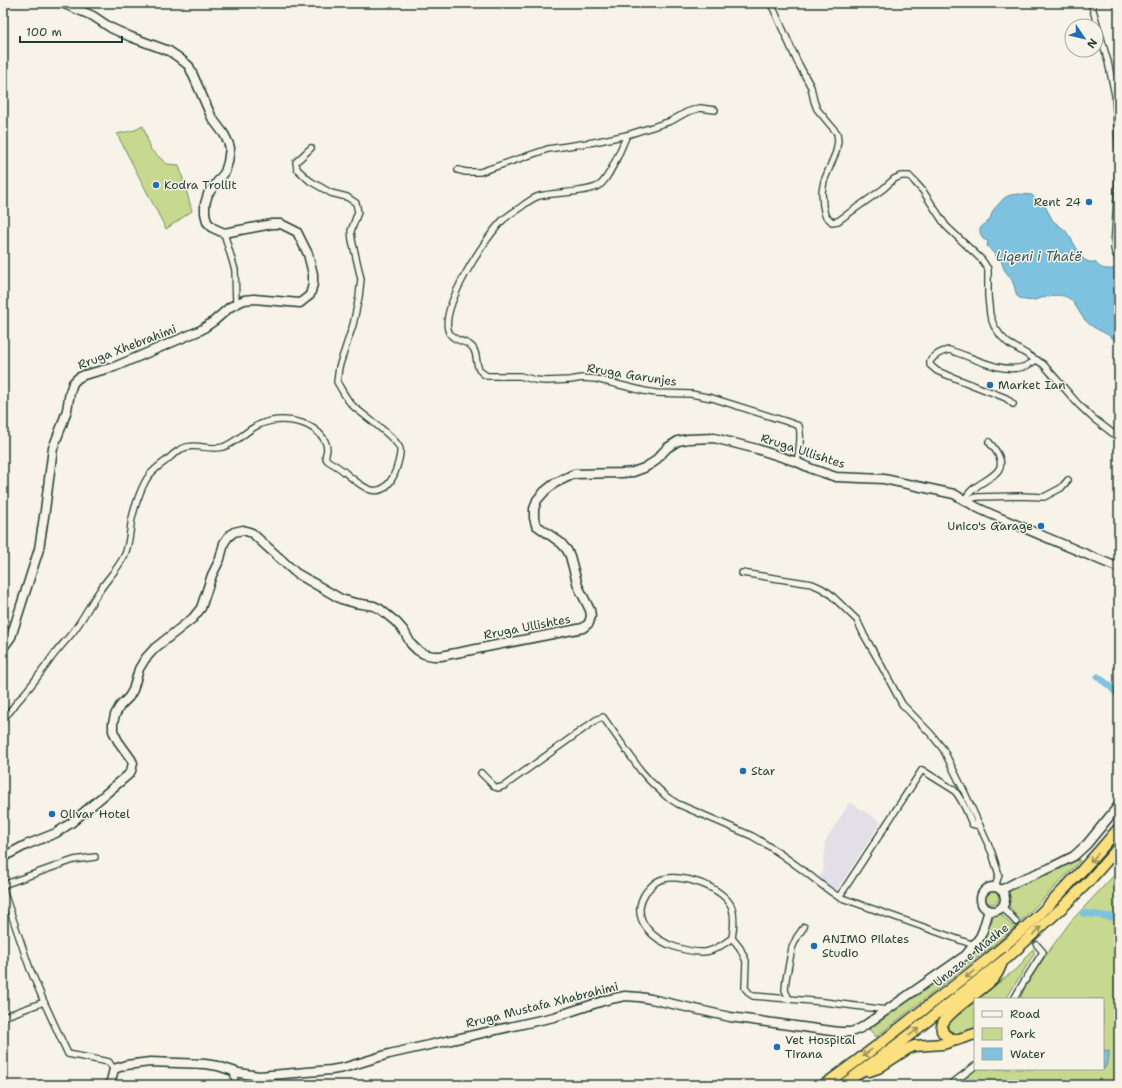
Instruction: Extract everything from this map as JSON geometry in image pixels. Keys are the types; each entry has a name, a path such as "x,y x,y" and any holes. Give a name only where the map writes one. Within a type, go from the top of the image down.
{"highway":[{"name":"Unaza e Madhe","path":"824,1085 890,1036 1000,949 1040,914 1092,860 1119,828"},
{"name":"Unaza e Madhe","path":"843,1085 1003,962 1089,881 1119,846"},
{"path":"956,1040 942,1032 941,1029 943,1022 994,978 1003,962"},
{"path":"861,1072 878,1068 914,1046 943,1044 974,1034"}],"street":[{"path":"62,3 93,16 111,28 168,51 178,56 189,66 212,118 224,134 230,148 225,172 208,194 205,204 205,213 208,222 213,228 224,233 235,270 236,303"},
{"path":"768,3 776,12 797,61 811,87 817,109 837,133 838,141 836,152 824,181 822,192 825,215 832,222 838,221 883,189 894,179 901,176 909,176 923,191 946,226 982,260 988,269 990,315 994,326 999,333 1008,343 1043,364 1083,409 1119,438"},
{"path":"1091,3 1108,62 1115,95 1119,165 1114,248 1119,259"},
{"path":"458,170 466,172 480,172 548,149 627,135 671,121 687,112 700,108 715,110"},
{"name":"Rruga Garunjes","path":"627,135 613,166 601,185 582,190 538,196 504,220 490,235 457,291 448,313 447,326 450,334 472,347 475,353 478,368 482,374 487,376 520,376 545,381 582,378 596,379 650,392 691,394 712,398 799,426 800,437 797,462"},
{"path":"3,718 23,696 53,655 73,632 100,589 124,557 132,519 143,484 154,470 180,450 187,447 196,446 222,448 236,441 253,428 264,422 275,420 289,421 302,423 315,429 326,443 327,451 325,456 328,461 336,465 360,485 369,490 378,491 386,487 394,475 400,450 397,443 371,419 349,402 337,382 339,367 353,325 360,291 361,279 351,231 358,212 356,203 347,197 331,193 310,181 297,169 296,162 310,148"},
{"name":"Rruga Xhebrahimi","path":"3,648 10,637 39,549 53,448 67,410 73,383 84,374 114,367 200,330 214,321 230,307 244,300 254,299 300,303 310,295 313,284 313,274 308,254 297,232 281,224 272,224 224,233"},
{"path":"1013,404 1006,398 937,371 930,365 930,361 940,353 949,350 1005,368 1016,369 1037,360"},
{"name":"Rruga Ullishtes","path":"3,857 56,832 71,823 131,771 133,763 118,741 114,731 114,715 133,690 139,670 145,659 155,648 193,618 201,608 212,575 220,559 224,543 234,532 243,530 252,533 296,572 341,599 354,603 374,606 380,609 396,622 417,650 424,654 433,656 441,656 583,628 590,623 590,610 578,586 570,556 561,543 536,525 534,509 537,500 555,483 574,474 622,473 633,472 644,468 654,462 667,448 678,441 688,439 714,438 757,449 836,477 884,479 954,494 978,508 1011,523 1119,568"},
{"path":"964,500 968,493 999,470 1001,460 989,442"},
{"path":"964,500 977,497 1044,497 1061,488 1068,480"},
{"path":"742,573 812,584 829,593 857,620 902,704 931,734 943,749 980,826 992,853 999,875 998,888 1005,898 1004,904 999,909 989,910 983,905 982,901 982,896 988,888 998,888 1020,880 1050,868 1074,856 1087,844 1119,805"},
{"path":"498,788 504,786 596,720 603,718 641,771 667,797 678,804 746,833 763,842 833,894 974,945"},
{"path":"840,897 922,770 954,790 964,805 972,824 980,826"},
{"path":"481,773 498,788 502,794"},
{"path":"3,885 74,860 95,858"},
{"path":"732,938 710,952 698,952 670,946 657,939 647,929 641,917 640,905 650,887 660,880 673,878 700,882 725,897 732,906 735,921 732,938 740,948 746,961 744,984 745,988 750,994 753,996 887,1010"},
{"path":"3,890 30,969 68,1054 109,1062 114,1069 110,1085"},
{"path":"1002,906 1016,922"},
{"name":"Rruga Mustafa Xhabrahimi","path":"114,1069 126,1065 150,1062 176,1062 205,1064 239,1073 259,1076 343,1068 389,1054 554,1017 606,1000 635,996 730,1017 847,1033 861,1028 966,955 983,930 989,910"},
{"path":"789,999 785,990 792,948 797,936 804,927"},
{"path":"1015,998 1043,952 1037,945"},
{"path":"3,1017 44,1002"},
{"path":"950,1085 974,1067"},
{"path":"233,1071 236,1085"}],"shaded area":[{"path":"850,802 881,822 837,890 819,878 824,868 823,861 826,848 824,843"}],"green space":[{"path":"143,126 151,150 167,164 179,165 192,211 166,229 117,134 135,130"},
{"path":"1077,858 1080,861 1014,928 990,948 876,1037 869,1029 966,959 988,924 990,925 994,915 999,913 1012,926 1019,919 1008,902 1011,888 1055,871"},
{"path":"1119,870 1119,1085 955,1085 974,1070 1104,1070 1104,998 1020,998 1024,989 1046,955 1071,921"},
{"path":"989,890 995,890 999,894 999,900 995,904 989,904 985,900 985,894"},
{"path":"1033,949 1034,954 1007,998 979,998 1021,965 1026,956"},
{"path":"974,1002 974,1029 956,1035 948,1032 947,1026 957,1012 959,1014"}],"water":[{"name":"Liqeni i Thatë","path":"1009,195 1032,195 1039,203 1045,206 1053,221 1065,230 1083,259 1089,262 1095,262 1104,268 1115,269 1119,273 1119,344 1083,318 1074,303 1064,296 1053,295 1029,301 1023,300 1017,296 1012,281 1005,270 1001,259 996,256 987,246 988,241 983,239 980,229 989,220 994,209 1003,199"},
{"path":"1105,1050 1109,1051 1108,1060 1104,1069"}],"waterway":[{"path":"1098,677 1111,687 1119,696"},
{"path":"1083,913 1119,918"}],"tunnel":[{"path":"1016,922 1037,945"}],"place":[{"name":"Kodra Trollit","path":"156,185"},
{"name":"Rent 24","path":"1089,202"},
{"name":"Market Ian","path":"990,385"},
{"name":"Unico's Garage","path":"1041,526"},
{"name":"Star","path":"743,771"},
{"name":"Olivar Hotel","path":"52,814"},
{"name":"ANIMO Pilates Studio","path":"814,946"},
{"name":"Vet Hospital Tirana","path":"777,1047"}]}
